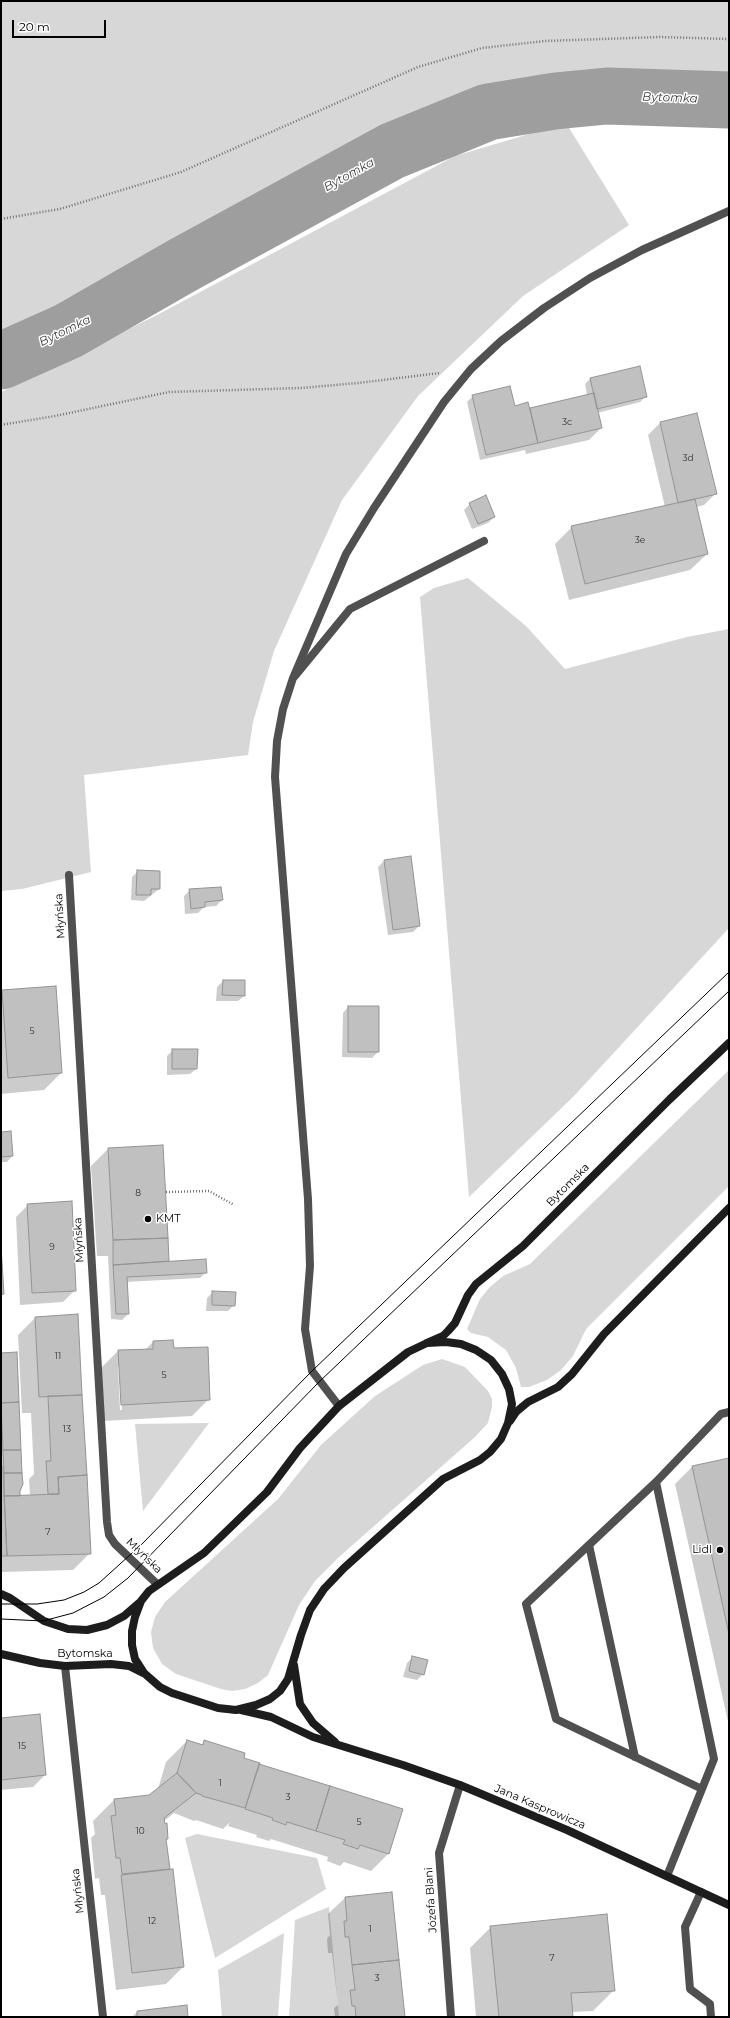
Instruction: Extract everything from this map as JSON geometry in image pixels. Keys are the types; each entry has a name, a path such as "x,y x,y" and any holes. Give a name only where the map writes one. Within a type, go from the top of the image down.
{"street":[{"path":"339,1406 312,1371 305,1329 310,1266 308,1199 275,777 277,742 283,709 293,678 346,554 374,508 444,402 471,369 501,341 544,308 590,278 642,250 729,211"},
{"path":"293,678 350,608 484,541"},
{"name":"Młyńska","path":"69,874 107,1522 109,1535 115,1544 157,1584"},
{"name":"Bytomska","path":"141,1601 157,1584 204,1553 267,1492 300,1448 339,1406 408,1352 448,1331 455,1322 468,1295 476,1284 523,1246 670,1099 729,1043"},
{"path":"508,1423 516,1412 528,1402 558,1387 572,1374 604,1334 729,1208"},
{"path":"236,1710 256,1705 270,1699 280,1692 288,1679 294,1662 300,1635 310,1610 324,1589 344,1568 442,1479 480,1460 490,1452 501,1439 508,1423 512,1404 510,1389 502,1374 491,1360 476,1350 461,1344 446,1342 427,1343"},
{"path":"702,1789 556,1719 526,1604 656,1482 721,1414 729,1412"},
{"path":"656,1482 714,1759 667,1876"},
{"path":"589,1545 635,1757"},
{"path":"1,1594 52,1624 68,1629 81,1630 88,1630 108,1625 124,1616 141,1601"},
{"path":"141,1601 134,1617 132,1645 135,1659 144,1673"},
{"name":"Bytomska","path":"1,1654 40,1664 65,1666 111,1664 129,1666 144,1673"},
{"name":"Jana Kasprowicza","path":"294,1662 300,1704 312,1723 338,1744"},
{"name":"Młyńska","path":"65,1666 103,2017"},
{"name":"Jana Kasprowicza","path":"144,1673 160,1687 172,1693 218,1708 271,1717 313,1737 460,1785 567,1830 729,1905"},
{"name":"Józefa Blani","path":"451,2017 439,1853 460,1785"},
{"path":"701,1892 685,1927 686,1943 690,1989 710,2004 711,2017"}],"path":[{"path":"1,219 60,209 181,172 418,66 482,48 544,41 660,37 729,39"},
{"path":"1,425 55,416 169,392 308,387 358,383 471,369"},
{"path":"166,1192 209,1191 234,1205"}],"shaded area":[{"path":"1,1 729,1 729,77 619,74 554,82 499,94 446,111 297,183 1,340"},
{"path":"566,123 629,225 523,296 418,396 342,500 274,651 253,722 248,755 84,775 91,872 22,889 1,891 1,392 157,315 455,156"},
{"path":"468,578 526,626 565,669 687,637 729,629 729,928 573,1097 469,1197 420,597 434,588"},
{"path":"729,1070 729,1186 586,1329 573,1356 561,1370 547,1380 529,1387 521,1387 516,1368 506,1350 488,1337 471,1333 467,1329 480,1299 490,1287 503,1276 530,1264"},
{"path":"442,1359 465,1367 488,1391 492,1399 492,1407 488,1423 475,1437 339,1557 315,1581 299,1605 268,1675 258,1683 245,1689 232,1691 221,1689 176,1674 162,1664 153,1648 151,1632 155,1617 165,1602 278,1499 321,1445 375,1396 423,1365"},
{"path":"209,1423 143,1511 135,1424"},
{"path":"197,1834 317,1858 326,1889 215,1958 185,1838"},
{"path":"329,1907 339,2017 289,2017 295,1920"},
{"path":"284,1933 278,2017 222,2017 218,1970"}],"building":[{"path":"640,366 647,397 597,409 590,378"},
{"path":"510,386 515,406 528,402 538,443 486,455 472,395"},
{"path":"594,393 602,428 538,443 530,408"},
{"path":"697,413 717,494 678,503 660,422"},
{"path":"486,495 495,517 478,524 469,503"},
{"path":"695,499 708,554 585,584 571,526"},
{"path":"411,856 420,926 393,930 384,860"},
{"path":"137,870 160,871 160,889 151,889 151,895 136,895"},
{"path":"221,887 223,900 205,902 205,907 191,909 189,889"},
{"path":"223,980 245,980 245,996 222,995"},
{"path":"56,986 62,1073 8,1078 2,990"},
{"path":"348,1006 379,1006 379,1052 348,1052"},
{"path":"172,1049 198,1049 197,1069 172,1069"},
{"path":"11,1131 13,1156 1,1157 1,1132"},
{"path":"163,1145 168,1238 113,1240 108,1148"},
{"path":"72,1201 76,1291 32,1293 27,1204"},
{"path":"168,1238 169,1261 113,1265 113,1240"},
{"path":"1,1246 4,1294 1,1295"},
{"path":"206,1259 207,1273 127,1277 129,1314 116,1314 113,1265"},
{"path":"212,1291 236,1292 235,1306 212,1305"},
{"path":"78,1314 82,1395 39,1397 35,1317"},
{"path":"173,1340 174,1348 208,1347 210,1400 121,1405 118,1350 153,1349 153,1341"},
{"path":"17,1352 19,1402 1,1403 1,1353"},
{"path":"82,1395 87,1475 58,1477 59,1494 48,1494 46,1461 51,1461 48,1396"},
{"path":"19,1402 21,1450 3,1450 1,1403"},
{"path":"3,1450 21,1450 22,1473 4,1473"},
{"name":"Lidl","path":"729,1458 729,1634 692,1466"},
{"path":"1,1467 3,1467 7,1556 1,1556"},
{"path":"4,1473 22,1473 23,1484 20,1491 20,1496 4,1496"},
{"path":"87,1475 91,1554 7,1556 4,1496 59,1494 58,1477"},
{"path":"412,1656 428,1660 424,1675 409,1671"},
{"path":"40,1714 46,1775 1,1780 1,1718"},
{"path":"187,1740 203,1745 204,1740 245,1753 244,1758 260,1763 245,1808 196,1793 177,1773"},
{"path":"259,1764 330,1786 316,1831 287,1822 286,1825 272,1820 273,1818 245,1809"},
{"path":"177,1773 196,1793 164,1818 165,1824 167,1823 168,1839 166,1839 170,1869 122,1874 120,1858 116,1858 111,1816 116,1815 114,1799 149,1795"},
{"path":"330,1786 403,1809 389,1854 360,1845 358,1849 343,1844 345,1840 316,1831"},
{"path":"173,1869 184,1967 132,1973 121,1875"},
{"path":"392,1892 399,1960 352,1965 349,1937 345,1937 344,1921 347,1921 345,1897"},
{"path":"607,1914 615,1991 571,1993 573,2017 499,2017 490,1926"},
{"path":"399,1960 405,2017 356,2017 355,2006 352,2006 350,1990 355,1990 352,1965"},
{"path":"187,2005 188,2017 137,2017 137,2011"}],"waterway":[{"name":"Bytomka","path":"1,361 68,331 183,265 392,151 488,112 555,101 607,96 729,100"}],"tram line":[{"path":"1,1604 37,1604 64,1600 84,1592 99,1583 141,1545 312,1371 729,972"},
{"path":"1,1619 43,1621 73,1613 104,1597 128,1578 319,1382 729,991"}],"place":[{"name":"KMT","path":"148,1219"},
{"name":"Lidl","path":"720,1550"}]}
